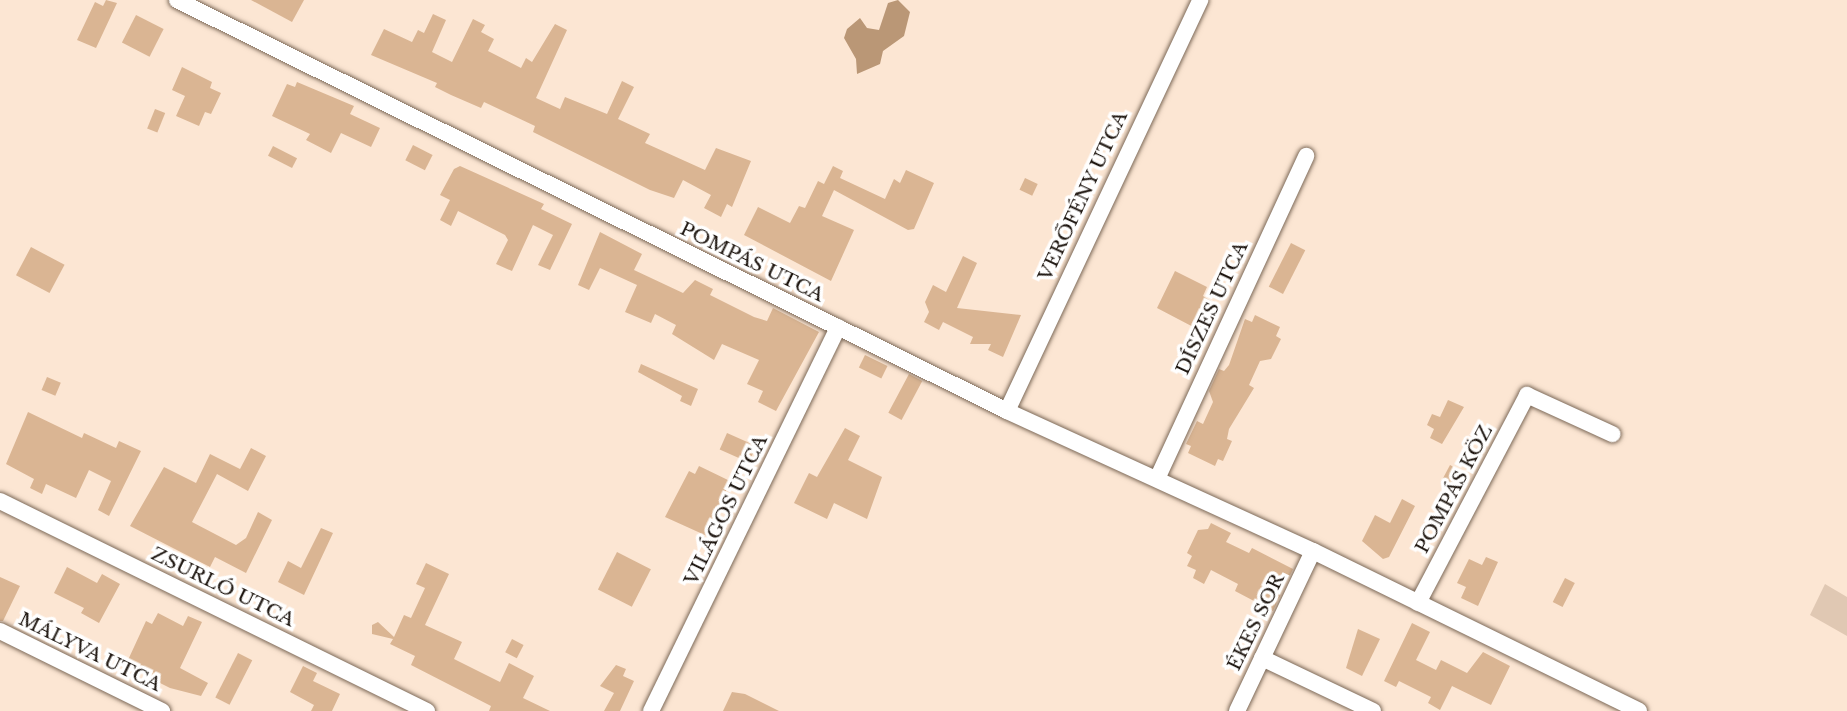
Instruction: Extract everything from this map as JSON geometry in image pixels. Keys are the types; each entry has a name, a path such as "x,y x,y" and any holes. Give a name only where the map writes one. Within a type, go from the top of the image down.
{"street":[{"name":"POMPÁS UTCA","path":"177,0 1007,411 1314,551 1639,711"},
{"name":"VERŐFÉNY UTCA","path":"1007,411 1200,0"},
{"name":"DÍSZES UTCA","path":"1157,479 1306,156"},
{"name":"VILÁGOS UTCA","path":"651,711 838,327"},
{"name":"POMPÁS KÖZ","path":"1418,603 1527,395 1612,434"},
{"name":"ZSURLÓ UTCA","path":"0,501 427,711"},
{"name":"ÉKES SOR","path":"1237,711 1314,551"},
{"name":"MÁLYVA UTCA","path":"0,631 162,711"},
{"path":"1262,658 1373,711"}],"shaded area":[{"path":"898,0 910,12 904,36 883,51 880,64 857,74 856,59 844,38 847,29 860,18 867,28 879,30 888,3"},
{"path":"1825,584 1847,597 1847,636 1810,615"}],"building":[{"path":"106,0 117,3 96,48 77,40 95,2 103,6"},
{"path":"251,0 304,0 292,22"},
{"path":"433,14 446,20 432,52 452,62 473,19 485,25 481,32 494,39 488,51 521,68 526,58 532,62 555,24 567,30 536,98 560,109 565,97 607,114 622,81 634,87 618,119 650,134 645,143 705,170 716,148 751,161 732,207 727,204 721,217 704,208 711,195 683,180 674,198 650,190 533,132 535,126 484,102 481,108 435,87 437,83 371,55 384,29 412,42 418,30 424,33"},
{"path":"136,15 164,29 150,57 122,43"},
{"path":"182,67 212,82 210,88 221,93 211,114 205,112 199,126 176,116 185,96 172,90"},
{"path":"297,82 354,106 350,114 380,128 371,147 341,133 331,153 306,140 310,134 272,116 287,84 295,87"},
{"path":"155,109 165,113 157,133 147,128"},
{"path":"413,145 433,155 425,170 405,160"},
{"path":"273,146 297,158 292,168 268,156"},
{"path":"460,166 544,204 541,209 572,224 550,270 538,265 553,235 533,225 512,271 496,264 508,240 505,235 458,211 451,226 440,220 450,200 440,195 454,169"},
{"path":"833,166 843,171 840,178 885,199 894,179 900,183 906,170 934,183 914,229 908,230 834,190 822,216 854,230 831,281 744,235 758,207 790,223 799,206 805,208 818,181 824,184"},
{"path":"1025,178 1038,184 1032,196 1020,190"},
{"path":"600,232 642,254 634,270 683,293 695,280 713,289 710,295 754,317 767,321 773,308 819,332 776,411 758,402 763,391 747,384 759,360 722,344 714,360 672,334 676,325 655,314 651,323 625,312 637,285 600,268 589,290 578,285"},
{"path":"1291,243 1305,250 1283,294 1269,287"},
{"path":"31,247 65,265 50,293 16,275"},
{"path":"963,256 977,263 957,308 1021,315 1003,357 988,350 991,344 970,344 973,337 943,322 939,330 924,322 929,312 925,302 933,285 946,292"},
{"path":"1175,271 1207,287 1203,296 1213,302 1199,330 1157,308"},
{"path":"1255,315 1280,327 1276,336 1281,339 1271,359 1260,361 1249,385 1254,388 1229,429 1227,439 1232,441 1223,461 1218,459 1215,466 1188,453 1191,446 1186,444 1197,421 1203,424 1213,402 1209,391 1219,369 1224,371 1229,365 1245,319 1252,322"},
{"path":"865,355 887,366 881,379 859,368"},
{"path":"641,364 698,389 691,406 680,401 682,396 638,372"},
{"path":"909,374 922,381 902,420 888,413"},
{"path":"47,377 61,383 55,396 42,390"},
{"path":"1448,400 1464,407 1442,444 1430,438 1434,429 1427,425 1432,414 1440,417"},
{"path":"28,412 82,438 84,433 116,448 119,441 141,451 109,516 98,510 111,481 89,470 76,498 46,484 42,494 30,488 34,479 6,464"},
{"path":"845,428 860,436 848,460 882,477 867,519 834,503 827,519 794,503 809,473 817,477"},
{"path":"727,433 756,446 749,462 720,449"},
{"path":"251,448 266,456 248,491 217,474 192,522 236,545 246,538 258,512 272,520 246,573 215,557 210,567 130,526 164,467 196,483 210,454 240,469"},
{"path":"1450,465 1469,475 1460,491 1442,481"},
{"path":"699,466 730,481 707,536 665,517 689,471 695,474"},
{"path":"1402,499 1415,506 1389,557 1383,559 1362,541 1375,515 1390,523"},
{"path":"1211,523 1231,533 1226,542 1249,553 1252,548 1293,569 1273,611 1235,591 1238,584 1211,570 1204,584 1193,578 1196,570 1187,566 1192,556 1187,553 1198,530 1208,529"},
{"path":"321,528 333,533 304,595 278,582 288,561 301,568"},
{"path":"617,552 651,569 632,607 598,589"},
{"path":"1486,557 1498,562 1478,606 1461,598 1466,587 1457,583 1469,559 1482,565"},
{"path":"426,563 449,574 425,625 462,642 454,659 500,682 509,663 534,676 523,698 550,711 489,711 491,706 411,665 415,656 390,644 393,639 372,634 372,625 378,622 394,637 404,615 411,618 425,588 416,584"},
{"path":"67,567 97,583 102,574 120,584 99,623 81,613 84,608 54,593"},
{"path":"0,577 20,586 3,621 0,621"},
{"path":"1565,578 1575,583 1563,607 1553,602"},
{"path":"158,613 183,626 188,616 202,622 180,668 208,683 201,696 170,688 150,678 153,672 128,660 146,621 152,624"},
{"path":"1412,623 1430,632 1416,660 1436,670 1441,660 1467,673 1483,652 1510,666 1491,705 1452,686 1440,710 1428,703 1431,697 1399,681 1396,687 1384,681"},
{"path":"1358,629 1380,639 1362,676 1346,668"},
{"path":"512,639 524,645 517,658 505,652"},
{"path":"238,653 252,660 230,705 215,698"},
{"path":"616,665 626,669 623,676 634,681 620,711 604,711 614,693 600,686"},
{"path":"303,666 317,673 313,681 340,694 332,711 311,711 314,705 290,692"},
{"path":"732,692 745,694 779,711 723,711"}]}
